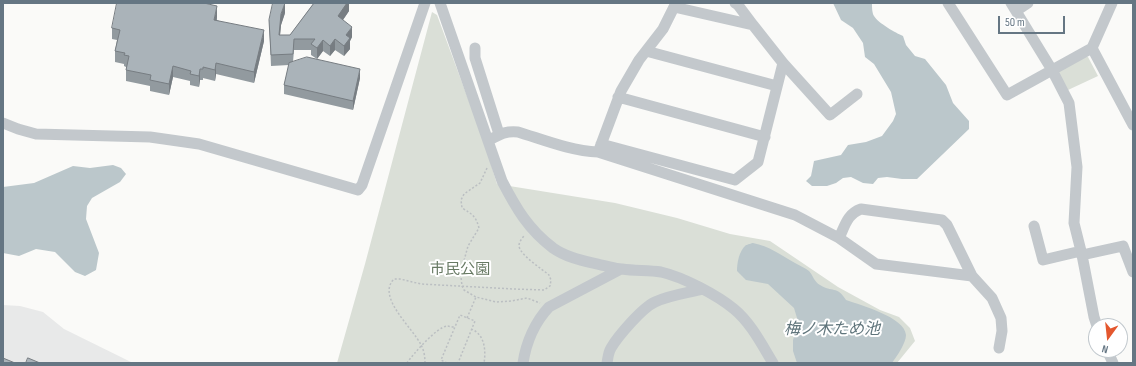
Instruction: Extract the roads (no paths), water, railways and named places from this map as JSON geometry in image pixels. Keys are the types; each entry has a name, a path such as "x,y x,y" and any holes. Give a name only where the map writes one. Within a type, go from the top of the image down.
{"street":[{"path":"3,124 36,134 150,137 199,144 358,190 362,185 425,3"},
{"path":"735,3 783,63 830,115 857,94"},
{"path":"948,3 1007,95 1092,48 1112,3"},
{"path":"1028,3 1014,7 1052,70 1069,103 1077,167 1074,223 1094,318"},
{"path":"439,4 502,180 524,220 554,249 566,256 621,269 662,272 681,278 720,298 735,309 753,332 773,363"},
{"path":"600,148 621,91 639,60 663,29 675,5 753,25"},
{"path":"476,48 475,58 499,134"},
{"path":"1092,48 1133,125"},
{"path":"646,51 777,86"},
{"path":"488,140 504,132 518,132 578,150 600,148 735,180 758,162 783,63"},
{"path":"618,97 765,137"},
{"path":"600,148 795,215 839,238 876,264 972,276"},
{"path":"839,238 849,216 861,209 942,220 947,225 972,276 992,298 1001,318 1002,332 999,348"},
{"path":"1034,226 1043,260 1123,246 1133,272"},
{"path":"523,363 531,336 541,316 549,307 621,269"},
{"path":"607,363 610,349 627,328 654,302 664,298 703,290"}],"water":[{"path":"833,3 872,3 872,10 876,19 887,28 903,36 906,45 915,56 925,59 946,85 953,103 969,121 969,129 917,179 887,177 878,178 873,184 863,183 851,177 843,178 836,183 827,186 812,186 806,181 811,176 814,161 841,155 848,145 866,142 882,136 893,121 896,114 891,92 874,64 865,57 863,43 853,28 841,20"},
{"path":"113,165 121,168 126,174 120,182 92,198 87,206 86,219 99,253 96,270 85,276 75,272 55,252 36,249 19,256 3,253 3,187 34,183 73,166 90,168"},
{"name":"梅ノ木ため池","path":"753,243 770,249 806,269 818,284 840,292 846,300 881,313 898,323 904,329 906,338 892,363 797,363 793,351 793,340 797,327 797,318 794,308 768,284 746,280 737,271 738,261 742,250 746,245"}],"park label":[{"name":"市民公園","path":"460,270"}]}
